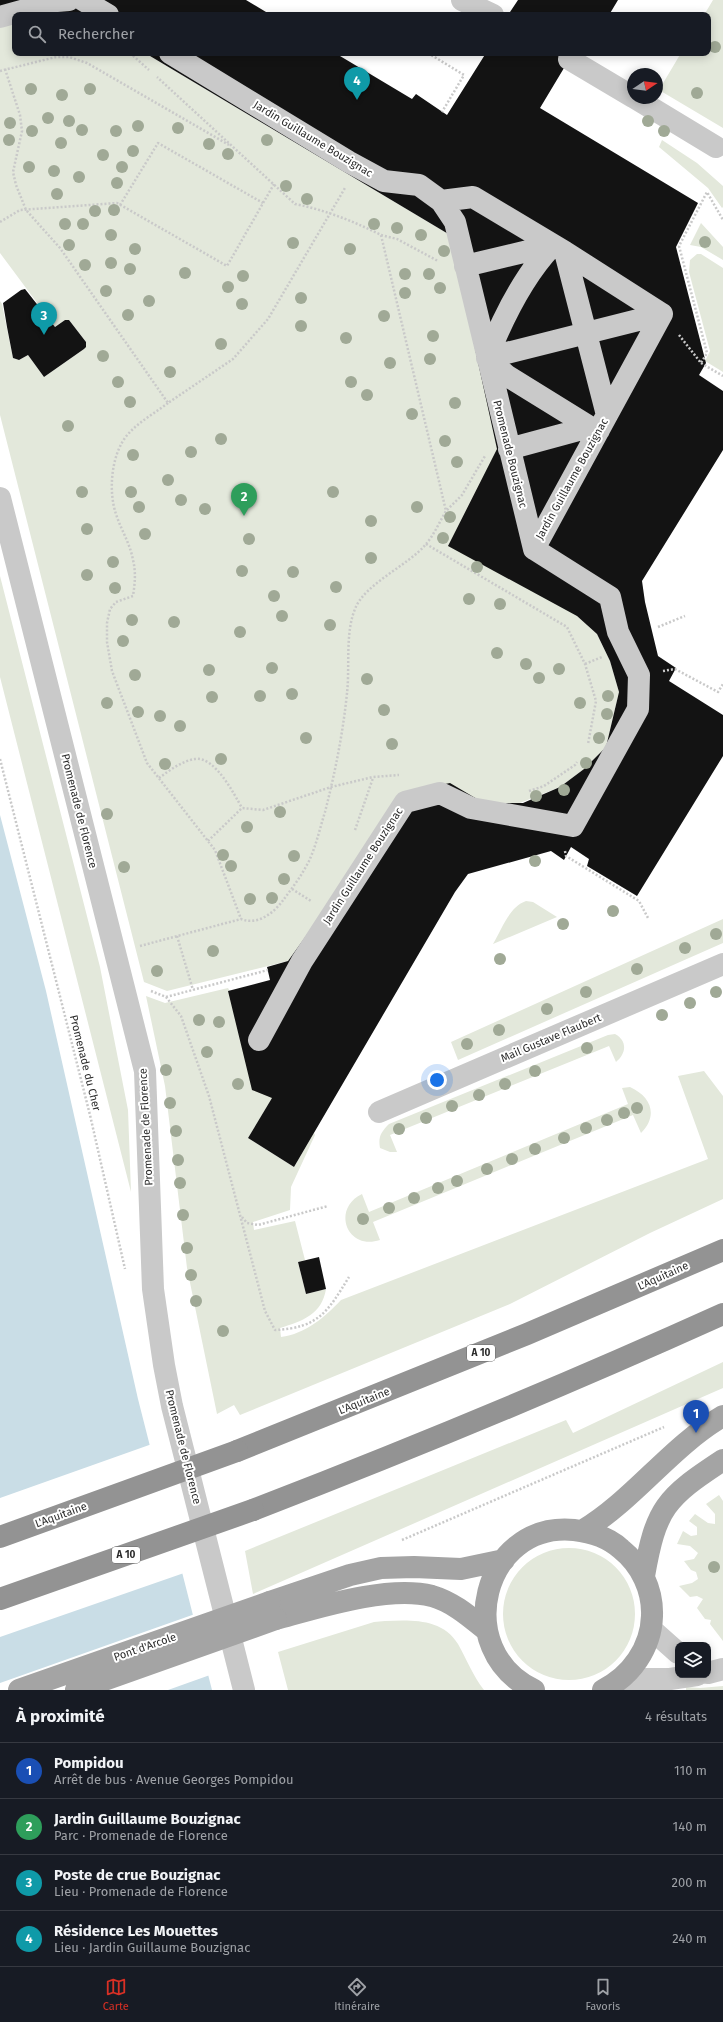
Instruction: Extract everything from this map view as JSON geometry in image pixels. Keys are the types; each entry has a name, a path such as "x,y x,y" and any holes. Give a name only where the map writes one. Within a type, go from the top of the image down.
{"highway":[{"name":"L'Aquitaine","path":"0,1537 237,1451 527,1334 723,1250"},
{"name":"A 10","path":"0,1599 252,1510 350,1473 544,1392 723,1314"}],"main road":[{"path":"582,1530 612,1510 680,1446 723,1416"},
{"path":"644,1576 650,1540 665,1505 680,1490 723,1460"},
{"path":"534,1690 512,1682 493,1651 486,1630 485,1612 487,1595 492,1579 504,1560 520,1545 539,1535 560,1530 582,1530 594,1534 618,1546 628,1555 644,1576 651,1602 650,1629 642,1653 621,1679 602,1690"},
{"path":"273,1610 350,1575 381,1568 414,1567 461,1569 504,1560"},
{"path":"273,1610 410,1593 443,1600 454,1606 486,1630"},
{"name":"Pont d'Arcole","path":"19,1690 273,1610"},
{"name":"Pont d'Arcole","path":"76,1690 273,1610"}],"street":[{"path":"15,12 61,0"},
{"path":"84,0 103,12"},
{"path":"462,0 487,12"},
{"path":"0,16 12,13"},
{"name":"Jardin Guillaume Bouzignac","path":"175,56 349,162 384,181 419,185 440,201"},
{"path":"569,59 627,93"},
{"path":"645,104 721,150"},
{"path":"440,201 473,197 559,248 662,314"},
{"name":"Promenade Bouzignac","path":"440,201 455,222 464,266 534,549"},
{"path":"464,266 559,248"},
{"path":"559,248 586,333 598,424"},
{"path":"487,358 496,333 537,262 559,248"},
{"path":"487,358 662,314"},
{"name":"Jardin Guillaume Bouzignac","path":"259,1040 302,961 405,802 440,793 471,808 573,826 638,709 639,675 618,632 610,597 534,549 598,424 662,314"},
{"path":"487,358 506,375 598,424"},
{"path":"509,449 598,424"},
{"name":"Promenade de Florence","path":"0,498 145,1071 153,1282 164,1365 174,1414 244,1690"},
{"name":"Mail Gustave Flaubert","path":"379,1112 723,964"},
{"path":"650,1629 675,1650"},
{"path":"621,1679 676,1678"}],"path":[{"path":"134,56 151,71"},
{"path":"433,56 464,75 442,112"},
{"path":"0,71 56,57 69,57 87,63 233,147"},
{"path":"5,69 20,115 22,131 13,172 16,185 26,210 60,248 168,403"},
{"path":"156,76 295,204 317,208 381,235 397,239 439,262"},
{"path":"120,205 158,143 263,203"},
{"path":"0,222 20,210 117,203 227,266 274,184"},
{"path":"241,919 215,850 147,763 112,671 107,642 107,623 110,609 116,602 133,596 136,576 128,541 116,515 112,500 112,483 119,447 128,433 168,403 233,359 268,319 346,186"},
{"path":"701,363 707,353 679,246 707,192 723,218"},
{"path":"381,235 446,510"},
{"path":"662,314 701,363 723,376"},
{"path":"115,952 241,919 248,922 271,915 292,889 309,861 320,830 331,787 347,693 349,651 355,609 366,591 383,580 426,544 446,510 462,494 486,454"},
{"path":"426,544 567,627 585,664 596,701 588,744 585,750"},
{"path":"658,627 685,616"},
{"path":"585,664 604,656"},
{"path":"675,669 718,692 723,684"},
{"path":"159,778 185,761 196,758 207,762 221,774 242,808"},
{"name":"Promenade du Cher","path":"0,759 90,1115 125,1270"},
{"path":"523,793 544,786 575,766 578,760"},
{"path":"208,841 242,808 264,810 331,787 373,778"},
{"path":"566,856 640,901 648,918"},
{"path":"292,889 298,893"},
{"path":"177,936 193,990"},
{"path":"302,961 166,997 181,1016 209,1096 265,1311 275,1330 288,1330 316,1320 325,1314 349,1276"},
{"path":"241,1216 247,1223 258,1225 328,1206"},
{"path":"398,1542 665,1426"}],"shaded area":[{"path":"713,0 723,0 723,128 663,92 663,83 679,56 711,56 711,12 706,12"},
{"path":"12,25 12,56 150,56 450,235 577,616 597,634 610,661 619,692 606,747 584,769 560,787 354,869 288,961 167,991 144,982 0,415 0,301 2,304 13,358 19,360 28,355 44,377 84,349 86,342 69,320 65,320 55,327 0,253 0,27"},
{"path":"662,140 697,163 723,186 722,208 708,188 659,147"},
{"path":"701,223 723,247 723,260 701,247 690,245"},
{"path":"697,254 701,254 723,268 723,372 705,361 710,351 689,272 690,260"},
{"path":"0,576 100,967 128,1110 131,1192 0,677"},
{"path":"526,901 533,902 557,917 493,944 510,913"},
{"path":"723,919 723,943 458,1060 451,1042"},
{"path":"228,988 281,1084 248,1138 294,1167 314,1133 315,1135 291,1187 290,1210 253,1222 254,1230 295,1221 305,1260 298,1262 306,1294 326,1289 324,1298 316,1310 304,1319 280,1328 281,1337 298,1332 314,1324 341,1300 708,1159 678,1076 704,1071 723,1096 723,1199 650,1233 510,1304 240,1415 234,1405 217,1414 187,1268 165,1086 146,996 165,1003"},
{"path":"615,1034 624,1044 624,1051 616,1062 609,1046 390,1135 397,1152 390,1152 380,1148 379,1141 381,1135 389,1124 608,1035"},
{"path":"630,1087 648,1101 650,1107 650,1120 641,1133 633,1115 373,1222 380,1240 368,1242 359,1240 347,1227 345,1218 347,1209 353,1201 362,1194 369,1212 628,1104 622,1088"},
{"path":"723,1362 723,1388 253,1594 245,1551 566,1420 573,1433"},
{"path":"719,1495 723,1501 723,1641 710,1624 711,1620 705,1619 697,1608 703,1599 697,1596 690,1597 679,1586 692,1583 698,1579 696,1572 691,1570 684,1561 694,1559 698,1553 690,1546 677,1544 683,1531 691,1536 697,1535 697,1527 689,1521 695,1514 708,1523 715,1524 715,1514 706,1504"},
{"path":"575,1548 594,1553 606,1559 616,1567 624,1577 630,1589 634,1601 634,1627 630,1639 624,1651 616,1661 606,1669 594,1675 582,1679 563,1680 544,1675 532,1669 522,1661 514,1651 508,1639 504,1627 503,1608 508,1589 514,1577 522,1567 532,1559 544,1553 556,1549"},
{"path":"374,1622 425,1622 444,1629 458,1644 473,1674 484,1690 288,1690 278,1652"},
{"path":"723,1686 723,1690 686,1690 686,1687 700,1688"}],"water":[{"path":"0,815 46,991 138,1399 212,1690 0,1690"}],"pier":[{"path":"152,1444 184,1573 0,1637 0,1498"},
{"path":"195,1614 210,1675 168,1690 0,1690 0,1683"}],"building":[{"path":"0,0 246,0 266,12 12,12 12,17 0,27"},
{"path":"518,0 618,0 611,12 510,12"},
{"path":"150,56 340,56 412,99 416,94 447,115 484,56 571,56 540,108 698,203 676,247 706,363 699,375 723,391 723,450 642,581 645,602 658,656 676,668 669,681 723,715 723,756 637,896 587,866 589,859 571,847 564,860 551,851 468,874 455,892 294,1167 248,1138 272,1098 252,1090 228,991 270,980 267,967 288,961 354,869 425,788 450,783 477,799 498,803 523,803 560,787 584,769 606,747 619,692 610,661 597,634 577,616 448,546 497,449 450,235"},
{"path":"25,289 55,327 65,320 69,320 86,342 86,347 84,349 44,377 28,355 19,360 13,358 3,303 21,290"},
{"path":"319,1257 326,1289 306,1294 298,1262"}],"place":[{"name":"Résidence Les Mouettes","path":"357,100"},
{"name":"Poste de crue Bouzignac","path":"44,335"},
{"name":"Jardin Guillaume Bouzignac","path":"244,516"},
{"name":"Pompidou","path":"696,1433"}]}
